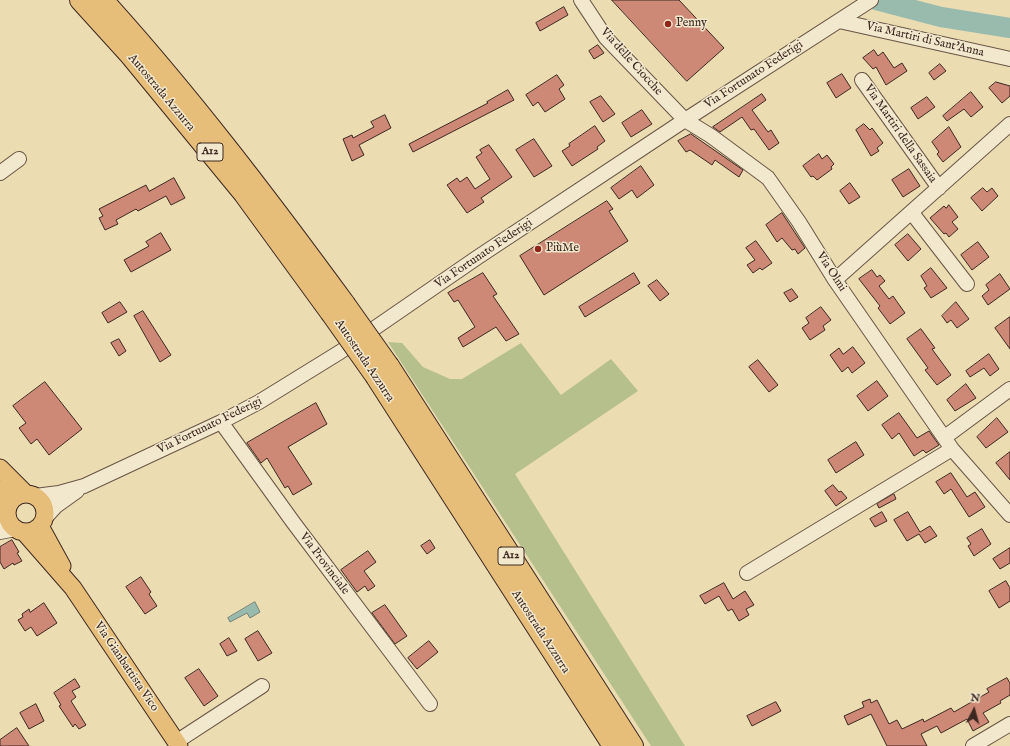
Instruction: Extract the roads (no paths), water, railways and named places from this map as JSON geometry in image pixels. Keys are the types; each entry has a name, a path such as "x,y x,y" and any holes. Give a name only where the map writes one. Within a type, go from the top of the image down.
{"highway":[{"name":"Autostrada Azzurra","path":"80,0 129,54 338,308"},
{"name":"Autostrada Azzurra","path":"103,0 141,43 257,184 338,308 633,746"},
{"name":"Autostrada Azzurra","path":"382,372 613,746"}],"main road":[{"path":"0,468 30,495 44,505 42,522 33,530 14,531 5,512 0,489"},
{"path":"5,512 14,498 30,495"},
{"name":"Via Gianbattista Vico","path":"42,522 73,588 177,744"},
{"name":"Via Gianbattista Vico","path":"14,531 73,588"}],"street":[{"name":"Via delle Ciocche","path":"581,0 606,38 685,120"},
{"name":"Via Fortunato Federigi","path":"30,495 59,493 84,486 221,422 259,402 340,352 478,257 685,120 871,0"},
{"name":"Via Martiri di Sant'Anna","path":"839,21 1010,59"},
{"name":"Via Martiri della Sassaia","path":"862,80 938,188"},
{"name":"Via Olmi","path":"685,120 717,140 768,178 799,222 836,280 949,443 1010,515"},
{"name":"Via Martiri della Sassaia","path":"836,280 1010,124"},
{"path":"0,173 19,159"},
{"path":"912,213 967,284"},
{"path":"747,573 949,443 1010,389"},
{"name":"Via Provinciale","path":"221,422 293,522 430,704"},
{"name":"Via Fortunato Federigi","path":"42,522 56,506 84,486"},
{"path":"177,744 262,686"},
{"path":"973,746 1010,724"}],"waterway":[{"path":"876,0 941,17 1010,28"}],"place":[{"name":"Penny","path":"668,24"},
{"name":"PiùMe","path":"538,249"}]}
